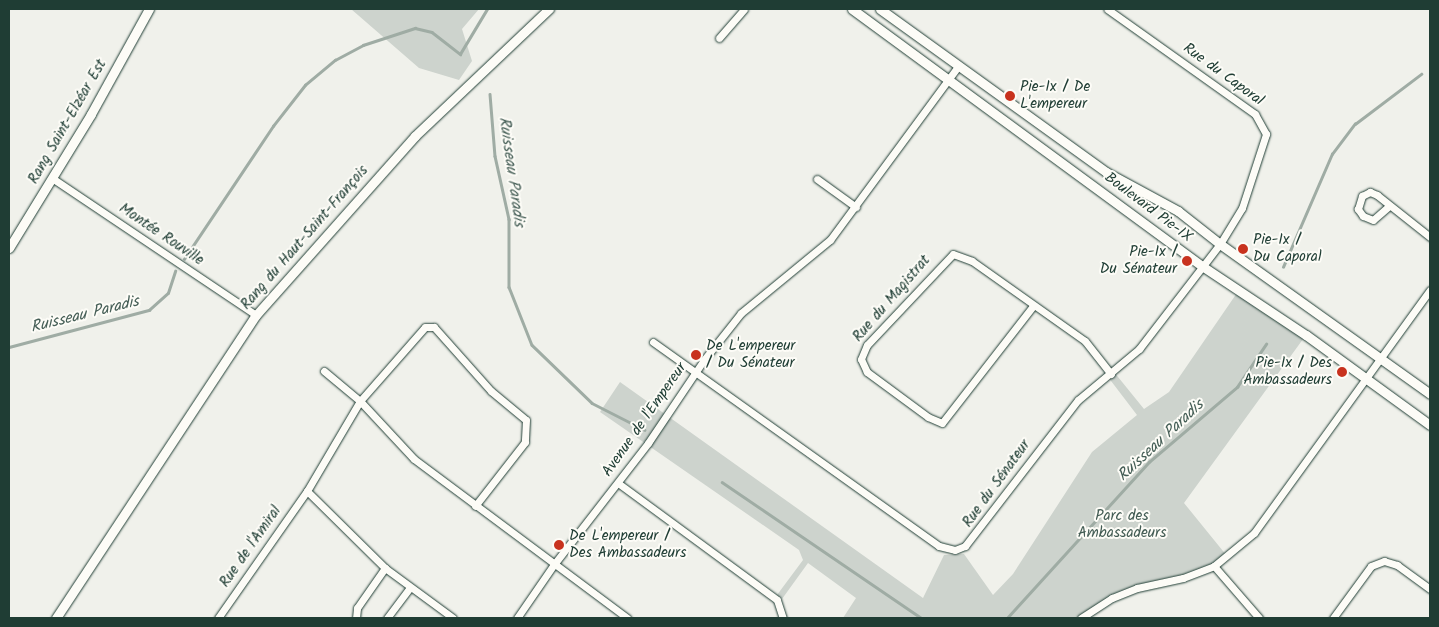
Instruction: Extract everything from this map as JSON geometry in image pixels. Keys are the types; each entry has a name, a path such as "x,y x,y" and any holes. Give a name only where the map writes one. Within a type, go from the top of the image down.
{"street":[{"name":"Rang Saint-Elzéar Est","path":"9,248 52,178 149,9"},
{"name":"Rang du Haut-Saint-François","path":"56,618 256,315 414,136 549,9"},
{"path":"719,38 744,9"},
{"name":"Boulevard Pie-IX","path":"852,9 949,78 1202,266 1367,378 1430,425"},
{"name":"Boulevard Pie-IX","path":"880,9 1106,172 1178,210 1220,244 1430,394"},
{"name":"Rue du Caporal","path":"1107,9 1255,114 1263,123 1266,134 1254,175 1242,208 1220,244"},
{"name":"Avenue de l'Empereur","path":"517,618 555,563 618,483 696,372 741,313 804,264 830,240 959,65"},
{"name":"Montée Rouville","path":"52,178 256,315"},
{"path":"817,179 856,207"},
{"path":"1389,206 1373,220 1363,216 1358,209 1362,196 1370,192 1389,206 1430,238"},
{"name":"Rue du Sénateur","path":"653,342 938,546 955,550 973,540 1078,400 1139,349 1220,244"},
{"name":"Rue du Magistrat","path":"1032,306 942,423 928,417 867,372 861,359 867,345 953,254 972,261 1032,306 1085,341 1111,374"},
{"path":"1081,618 1112,598 1137,588 1183,578 1214,566 1254,533 1430,290"},
{"name":"Rue de l'Amiral","path":"218,618 307,492 360,401 418,332 434,327 491,391 526,420 524,442 475,506"},
{"path":"324,372 360,401 414,458 475,506 555,563 627,618"},
{"path":"618,483 777,600 783,618"},
{"path":"307,492 385,568 453,618"},
{"path":"1333,618 1371,566 1384,561 1397,565 1430,589"},
{"path":"1214,566 1259,618"},
{"path":"356,618 357,608 385,568"},
{"path":"387,618 410,588"}],"green space":[{"path":"351,9 479,9 462,29 472,61 459,80 419,68"},
{"name":"Parc des Ambassadeurs","path":"1239,290 1306,335 1184,503 1227,556 1214,566 1137,588 1081,618 843,618 856,598 808,563 782,599 777,595 803,560 799,550 600,412 620,382 923,598 944,555 964,554 993,595 1013,574 1092,452 1137,415 1108,377 1114,372 1144,409 1169,392"}],"waterway":[{"name":"Ruisseau Paradis","path":"184,259 273,126 305,85 335,60 363,45 415,28 432,32 460,54 487,9"},
{"name":"Ruisseau Paradis","path":"1283,267 1332,154 1355,124 1421,74"},
{"name":"Ruisseau Paradis","path":"490,94 495,156 509,219 509,287 532,345 592,403 645,430"},
{"name":"Ruisseau Paradis","path":"9,347 149,310 168,293 175,271"},
{"name":"Ruisseau Paradis","path":"1007,618 1149,462 1237,387 1266,344"},
{"name":"Ruisseau Paradis","path":"722,482 921,618"}],"place":[{"name":"Pie-Ix / De L'empereur","path":"1010,96"},
{"name":"Pie-Ix / Du Caporal","path":"1243,249"},
{"name":"Pie-Ix / Du Sénateur","path":"1187,261"},
{"name":"De L'empereur / Du Sénateur","path":"696,355"},
{"name":"Pie-Ix / Des Ambassadeurs","path":"1342,372"},
{"name":"De L'empereur / Des Ambassadeurs","path":"559,545"}]}
